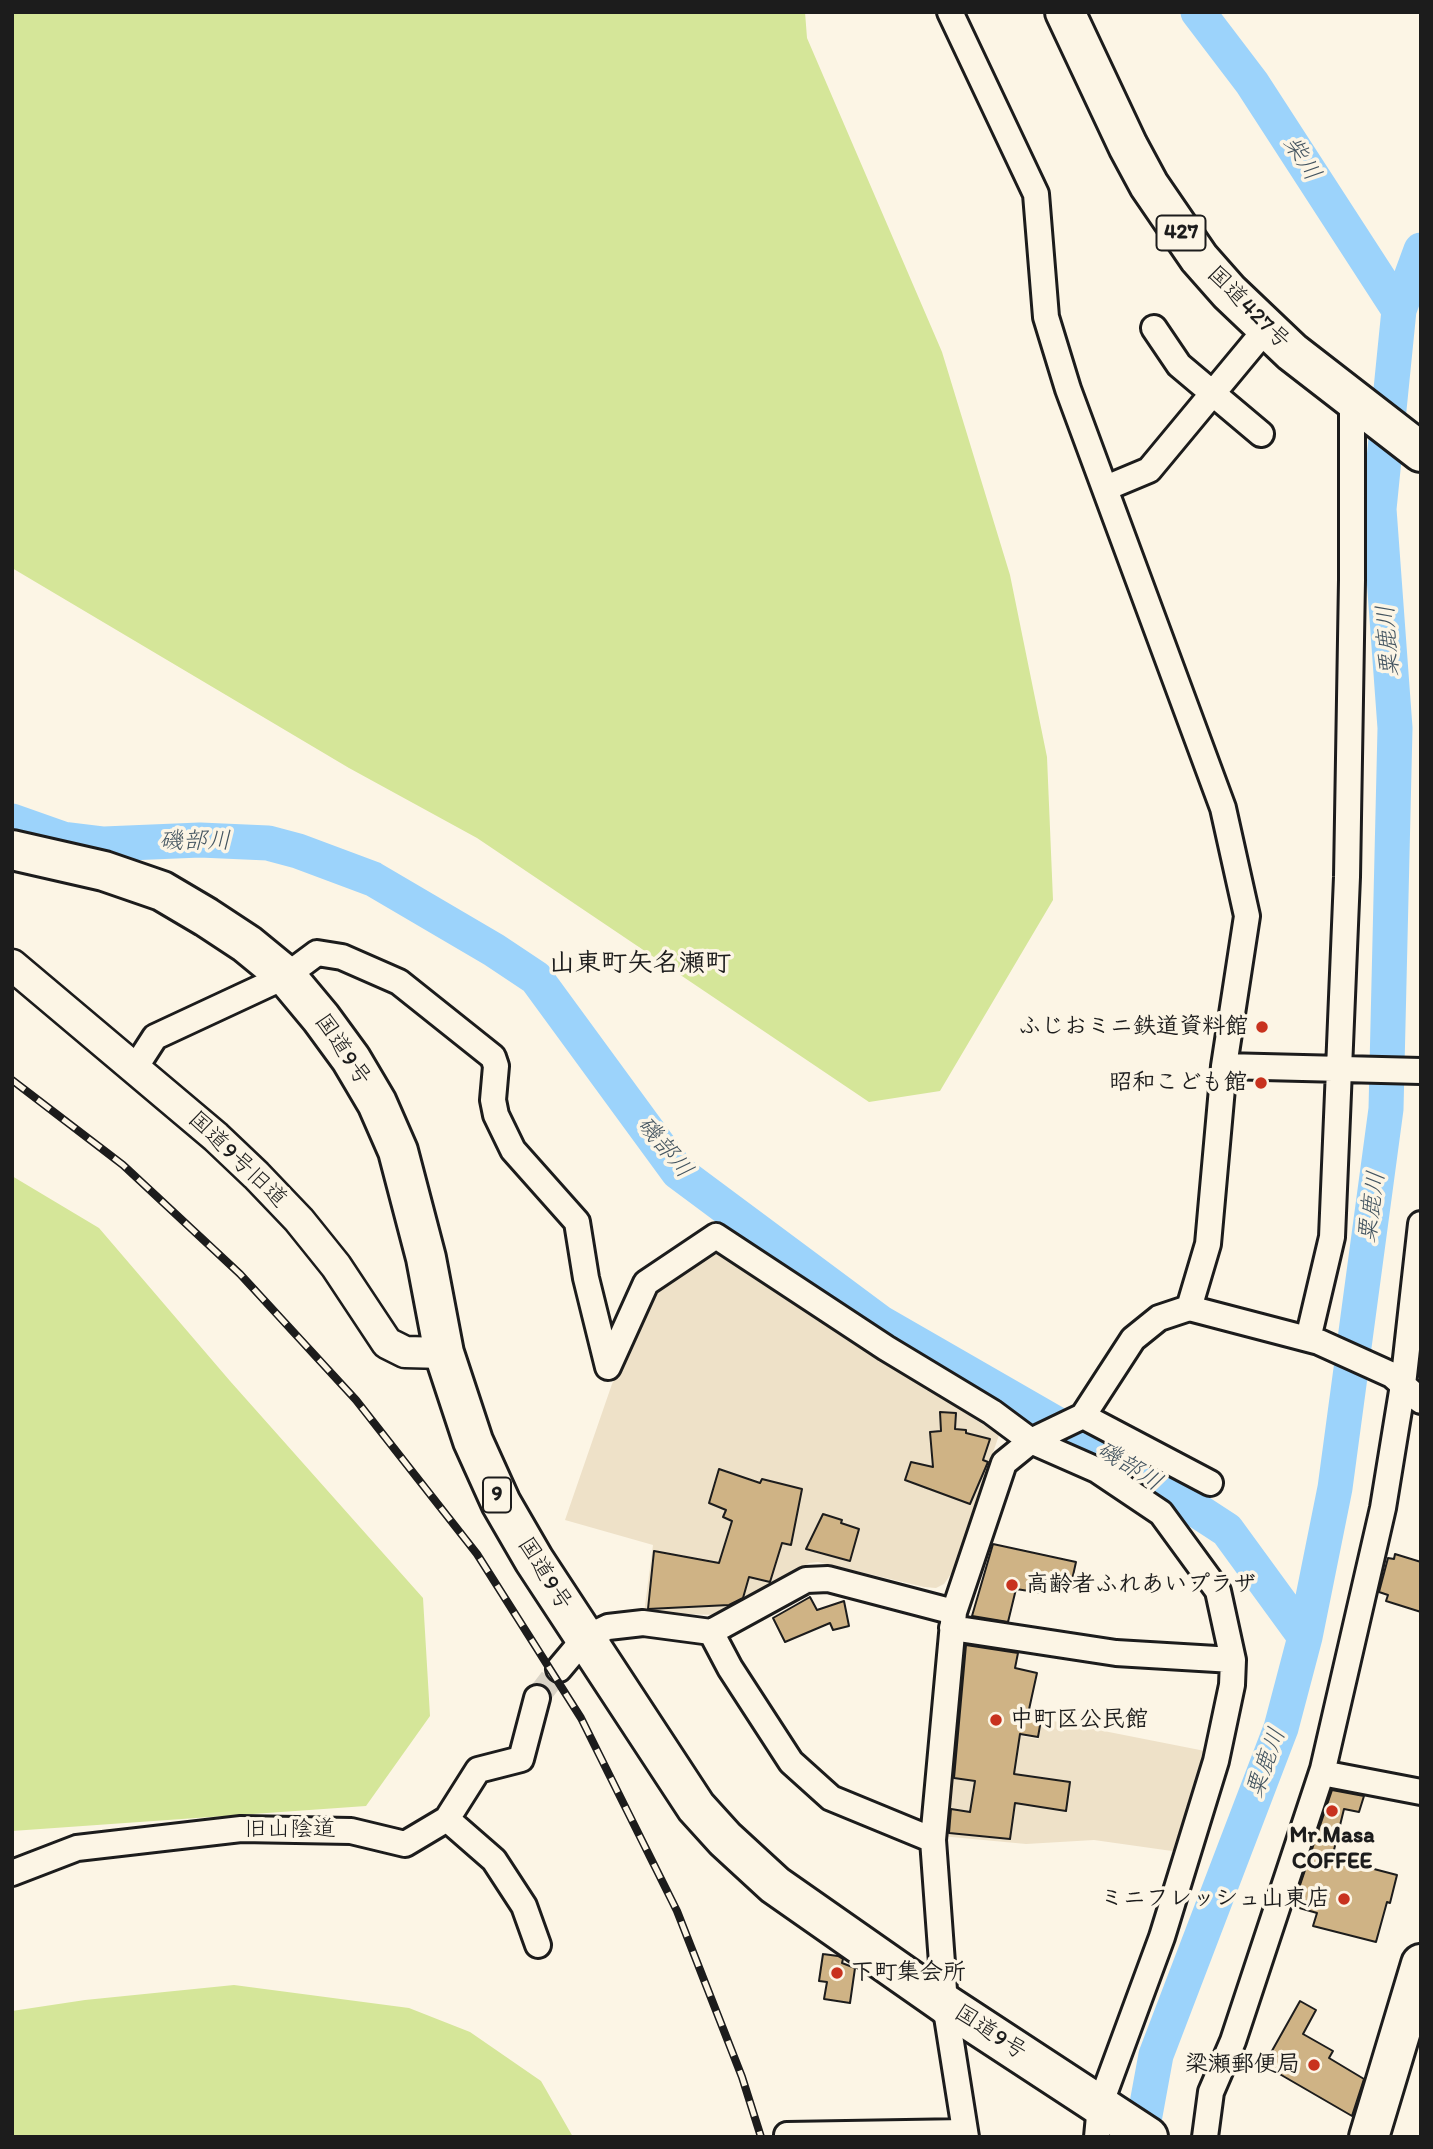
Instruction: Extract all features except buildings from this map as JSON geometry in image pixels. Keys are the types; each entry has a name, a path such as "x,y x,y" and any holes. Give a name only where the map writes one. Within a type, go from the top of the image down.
{"highway":[{"name":"国道427号","path":"1065,12 1128,146 1167,213 1199,258 1229,292 1292,352 1421,452"},
{"name":"国道9号","path":"12,850 104,871 162,891 247,944 286,976 321,1017 351,1059 377,1103 398,1151 426,1258 444,1353 473,1441 501,1503 534,1560 696,1807 725,1839 775,1885 1103,2118 1148,2137"},
{"path":"1369,2137 1421,1964"}],"street":[{"path":"950,12 1035,194 1046,317 1068,389 1223,808 1247,916 1224,1066 1208,1244 1189,1308"},
{"path":"1154,328 1179,365 1261,434"},
{"path":"1106,488 1149,470 1266,329"},
{"path":"1314,1340 1332,1237 1342,1070 1356,402"},
{"path":"135,1068 155,1037 286,976 317,953 342,957 399,982 493,1057 496,1066 493,1100 496,1115 513,1150 577,1222 586,1278 608,1367 646,1283 716,1236 886,1348 992,1412 1031,1441 1097,1470 1161,1513 1218,1591 1233,1660 1232,1685 1216,1761 1103,2118"},
{"name":"国道9号旧道","path":"12,965 216,1137 256,1175 299,1220 336,1266 387,1343 405,1352 444,1353"},
{"path":"1224,1066 1421,1071"},
{"path":"1205,2137 1210,2092 1233,2041 1322,1773 1383,1508 1405,1387 1421,1224"},
{"path":"787,2135 966,2135 945,2004 933,1840 953,1620 1003,1463 1031,1441 1083,1416 1133,1339 1159,1318 1189,1308 1314,1340 1405,1387"},
{"path":"1083,1416 1210,1483"},
{"path":"559,1669 585,1638 608,1627 643,1623 711,1632 806,1580 828,1579 953,1620 1116,1653 1233,1660"},
{"path":"711,1632 730,1668 792,1762 831,1798 933,1840"},
{"path":"537,1698 521,1759 478,1770 447,1819 494,1860 524,1906 538,1945"},
{"path":"1322,1773 1421,1792"},
{"name":"旧山陰道","path":"12,1874 77,1848 242,1829 351,1831 405,1844 447,1819"}],"shaded area":[{"path":"718,1251 999,1435 953,1571 944,1584 936,1588 924,1587 818,1562 809,1563 727,1613 644,1613 653,1545 565,1520 612,1384 657,1289 711,1252"},
{"path":"1043,1719 1205,1751 1179,1852 1094,1840 1026,1844 941,1836 947,1722 1038,1739"}],"green space":[{"path":"12,12 805,12 807,38 942,352 1010,575 1047,757 1053,900 940,1091 869,1102 477,838 349,768 12,568"},
{"path":"12,1176 99,1228 230,1381 423,1598 430,1716 366,1806 12,1831"},
{"path":"234,1985 409,2008 470,2032 541,2081 573,2137 12,2137 12,2011 85,2000"}],"waterway":[{"name":"柴川","path":"1198,12 1252,83 1399,310"},
{"name":"粟鹿川","path":"1141,2137 1156,2055 1281,1728 1305,1637 1335,1488 1386,1109 1395,728 1379,509 1399,310 1421,250"},
{"name":"磯部川","path":"12,821 63,839 104,844 200,840 268,843 298,851 373,879 494,950 536,978 678,1172 881,1323 1126,1464 1227,1530 1305,1637"}],"tunnel":[{"path":"537,1698 559,1669"}],"railway":[{"path":"12,1080 123,1165 240,1274 356,1400 477,1554 581,1718 677,1911 742,2077 761,2137"}],"place":[{"name":"ふじおミニ鉄道資料館","path":"1262,1027"},
{"name":"昭和こども館","path":"1261,1083"},
{"name":"高齢者ふれあいプラザ","path":"1012,1585"},
{"name":"中町区公民館","path":"996,1720"},
{"name":"Mr.Masa COFFEE","path":"1332,1811"},
{"name":"ミニフレッシュ山東店","path":"1344,1899"},
{"name":"下町集会所","path":"837,1973"},
{"name":"梁瀬郵便局","path":"1314,2065"}],"district":[{"name":"山東町矢名瀬町","path":"640,964"}]}
